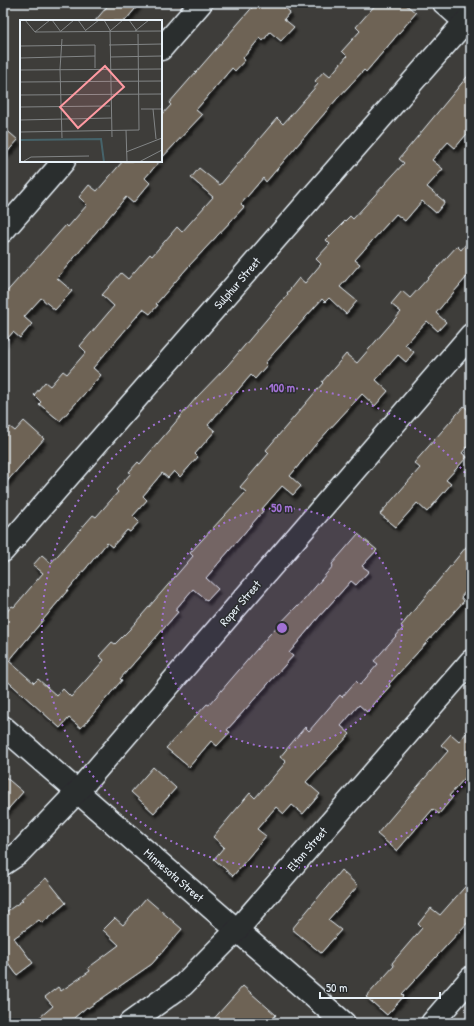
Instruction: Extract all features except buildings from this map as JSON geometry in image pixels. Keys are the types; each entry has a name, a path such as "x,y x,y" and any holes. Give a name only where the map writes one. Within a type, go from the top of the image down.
{"street":[{"path":"162,48 201,3"},
{"path":"444,3 469,21"},
{"name":"Sulphur Street","path":"3,551 469,21"},
{"path":"3,231 63,162"},
{"name":"Roper Street","path":"3,864 18,854 78,791 471,335"},
{"name":"Elton Street","path":"130,1023 183,985 237,930 471,661"},
{"name":"Minnesota Street","path":"3,727 344,1023"},
{"path":"432,1023 471,978"}]}
